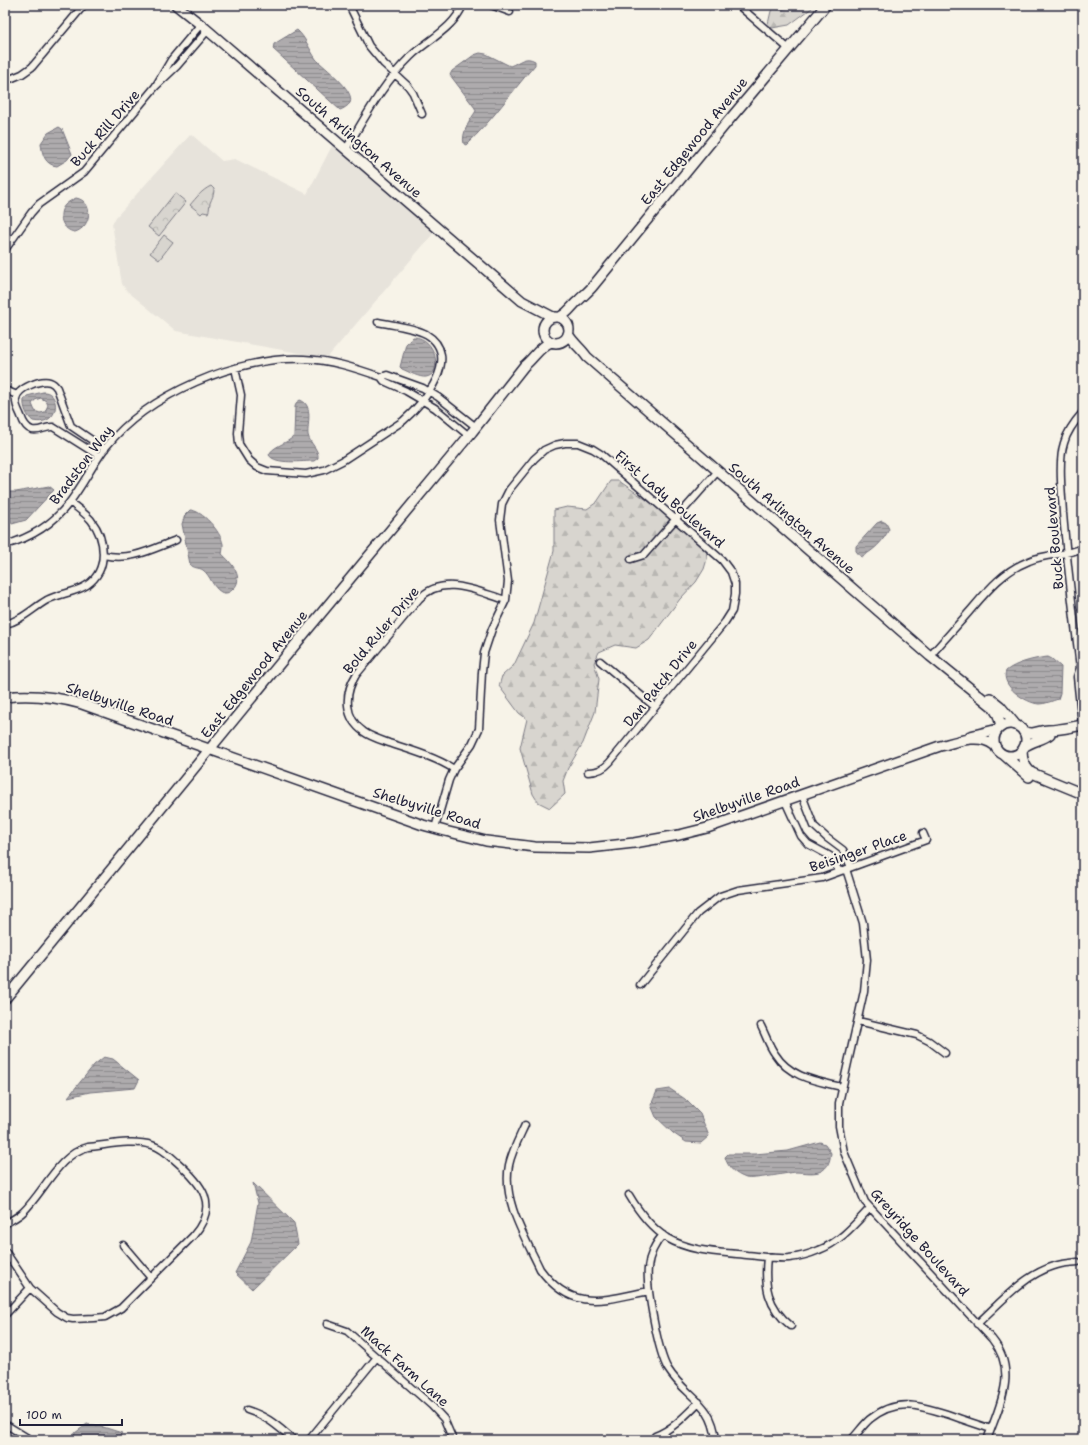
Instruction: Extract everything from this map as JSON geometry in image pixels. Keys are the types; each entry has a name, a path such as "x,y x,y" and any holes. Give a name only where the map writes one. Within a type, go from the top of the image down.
{"main road":[{"name":"South Arlington Avenue","path":"176,5 204,27 522,301 556,317"},
{"name":"East Edgewood Avenue","path":"584,296 826,5"},
{"path":"524,366 547,320 570,311 578,300 584,296"},
{"path":"524,366 533,359 541,347 565,339 572,318 582,303 584,296"},
{"name":"South Arlington Avenue","path":"522,301 525,307 539,318 543,329"},
{"path":"556,317 566,321 568,330"},
{"path":"543,329 545,338 555,342"},
{"name":"South Arlington Avenue","path":"568,330 572,341 587,357 930,656 966,686 981,696 996,711 999,728"},
{"name":"South Arlington Avenue","path":"555,342 587,357"},
{"name":"East Edgewood Avenue","path":"5,999 469,436 524,366"},
{"name":"Shelbyville Road","path":"5,698 36,696 76,702 435,828 467,837 514,845 564,848 601,847 630,844 680,835 707,828 940,746 961,740"},
{"name":"South Arlington Avenue","path":"981,696 988,697 998,703 1015,724"},
{"path":"961,740 1009,724 1015,724 1023,731 1035,734 1048,730 1053,731 1082,725"},
{"path":"994,745 994,737 999,728"},
{"path":"1023,731 1026,739 1023,749 1023,762 1027,769 1053,783 1083,794"},
{"path":"1004,755 1015,755 1030,743 1048,736 1053,731"},
{"path":"961,740 985,740 994,745 999,752 1029,777 1042,782 1053,783"}],"street":[{"path":"5,81 22,74 32,67 84,5"},
{"path":"349,5 369,46 379,60 405,83 412,92 422,114"},
{"path":"346,149 379,93 415,52 450,26 458,16 463,5"},
{"path":"491,5 510,12"},
{"path":"738,5 789,49"},
{"name":"Buck Rill Drive","path":"5,250 31,212 39,204 84,172 155,87 171,60 204,27"},
{"path":"235,368 241,395 238,436 239,444 249,460 257,467 267,471 306,474 324,470 342,461 403,421 426,396 441,370 441,354 436,344 429,336 421,332 378,322"},
{"name":"Bradston Way","path":"5,545 25,538 42,529 57,516 70,502 99,456 119,432 131,421 162,400 204,379 254,363 276,359 305,359 339,364 380,377 384,381 426,396 438,397 476,427"},
{"name":"Bradston Way","path":"380,377 387,375 416,385 439,411 469,436"},
{"path":"99,456 53,427 35,431 29,428 24,423 17,406 17,396 23,388 43,382 51,382 58,390 71,426 105,449"},
{"path":"5,390 17,396"},
{"name":"Buck Boulevard","path":"1082,725 1077,677 1081,671 1066,553 1061,492 1061,461 1064,443 1075,422 1083,412"},
{"name":"First Lady Boulevard","path":"506,600 508,581 500,520 502,504 509,490 539,455 555,445 568,443 581,444 596,450 726,564 733,578 735,594"},
{"path":"631,559 644,555 718,471"},
{"path":"5,624 16,621 48,600 75,592 86,586 93,580 100,570 103,555 101,540 96,528 88,518 70,502"},
{"path":"103,555 118,558 128,557 176,540"},
{"path":"930,656 1001,577 1031,560 1083,548"},
{"name":"Bold Ruler Drive","path":"454,769 438,760 373,737 364,732 357,726 350,715 347,705 349,690 356,675 419,599 432,589 447,585 456,586 506,600"},
{"name":"Dan Patch Drive","path":"588,772 597,772 606,767 725,622 732,611 735,594"},
{"path":"435,828 449,780 454,769 472,744 478,730 484,653 490,634 506,600"},
{"path":"600,661 655,707"},
{"name":"Greyridge Boulevard","path":"802,795 814,826 843,850 859,908 866,945 866,976 858,1021 842,1087 839,1119 842,1145 861,1195 870,1208 998,1347 1003,1357 1006,1368 1005,1388 987,1440"},
{"path":"785,800 801,836 808,844 830,856 839,871"},
{"name":"Beisinger Place","path":"640,985 698,913 720,896 738,890 822,878 926,840 923,833"},
{"path":"858,1021 917,1036 928,1041 944,1053"},
{"path":"761,1026 774,1053 789,1069 797,1075 809,1080 842,1087"},
{"path":"525,1125 516,1142 509,1164 508,1187 518,1223 540,1269 545,1276 559,1290 577,1299 603,1300 649,1291"},
{"path":"5,1224 24,1211 64,1162 82,1149 139,1142 157,1146 166,1153 198,1182 206,1202 204,1220 199,1229 120,1308 105,1317 73,1319 67,1318 57,1312 30,1288 5,1251"},
{"path":"629,1195 647,1221 663,1235 675,1242 708,1251 767,1257 790,1258 821,1250 833,1243 845,1233 870,1208"},
{"path":"663,1235 655,1246 650,1258 647,1276 660,1350 672,1375 699,1402 711,1417 715,1428 716,1440"},
{"path":"123,1245 151,1278"},
{"path":"767,1257 765,1278 769,1298 779,1314 791,1326"},
{"path":"977,1324 1014,1290 1035,1275 1055,1266 1078,1262"},
{"path":"5,1315 30,1288"},
{"name":"Mack Farm Lane","path":"327,1324 347,1331 440,1413 453,1440"},
{"path":"309,1440 377,1357"},
{"path":"654,1436 675,1426 699,1402"},
{"path":"852,1440 866,1424 876,1416 887,1410 908,1405 928,1407 991,1429"},
{"path":"247,1410 269,1419 294,1440"},
{"path":"5,1424 31,1440"}],"shaded area":[{"path":"297,30 305,40 316,59 344,85 351,98 350,103 344,108 340,110 273,49 274,44"},
{"path":"480,53 486,54 510,66 525,59 535,61 535,65 493,116 466,145 464,144 463,140 465,131 476,111 450,75 452,71 474,55"},
{"path":"59,127 62,129 72,154 67,160 57,166 50,164 47,161 42,151 41,143 48,133"},
{"path":"191,134 222,161 235,159 307,194 335,140 438,228 327,358 176,331 127,291 122,284 112,224 116,217"},
{"path":"76,198 82,200 86,204 89,214 85,225 75,232 64,226 61,213 65,205"},
{"path":"413,337 428,343 435,356 435,370 431,375 426,377 421,377 400,367 406,344"},
{"path":"43,392 49,393 53,397 55,408 49,419 33,421 29,417 24,403 27,396","holes":["41,398 46,401 48,405 45,412 40,413 35,411 32,404 35,400"]},
{"path":"300,400 307,406 309,415 308,435 317,452 318,458 314,461 297,462 283,461 272,458 269,455 273,449 294,436 295,407 296,403"},
{"path":"49,486 54,490 26,520 12,524 7,512 6,504 9,492"},
{"path":"190,510 200,514 210,522 222,539 222,554 236,571 238,581 236,586 230,592 225,593 218,590 203,570 193,567 190,564 182,524 185,515"},
{"path":"882,521 886,523 889,529 887,534 877,546 861,557 856,551 856,546 877,523"},
{"path":"1048,657 1061,667 1060,693 1058,699 1044,704 1034,703 1021,697 1010,688 1005,677 1006,671 1026,661"},
{"path":"104,1057 113,1059 139,1080 135,1088 90,1092 68,1097 94,1065"},
{"path":"670,1089 685,1099 700,1114 709,1136 701,1143 686,1142 673,1133 656,1117 651,1105 657,1091"},
{"path":"820,1142 825,1144 831,1153 827,1166 820,1172 796,1172 746,1178 738,1175 732,1170 725,1157 728,1154 755,1154 788,1151"},
{"path":"253,1183 294,1223 298,1244 252,1289 235,1273 251,1242 258,1203"},
{"path":"87,1424 100,1426 122,1433 116,1440 73,1440 75,1433"}],"green space":[{"path":"795,5 816,5 789,25 772,28 768,24 771,11 775,8 781,10"},
{"path":"211,186 214,191 209,212 203,212 201,214 190,205 202,192"},
{"path":"175,193 186,202 159,236 148,227"},
{"path":"164,235 173,242 159,260 150,253"},
{"path":"611,481 619,481 676,520 706,546 707,559 704,569 696,582 680,599 649,640 636,648 615,645 599,652 594,663 599,679 595,712 583,743 568,768 563,781 565,794 550,808 538,802 533,794 520,748 527,719 519,713 499,686 502,676 514,665 534,623 554,551 554,510 567,507 587,509 597,502"}]}
